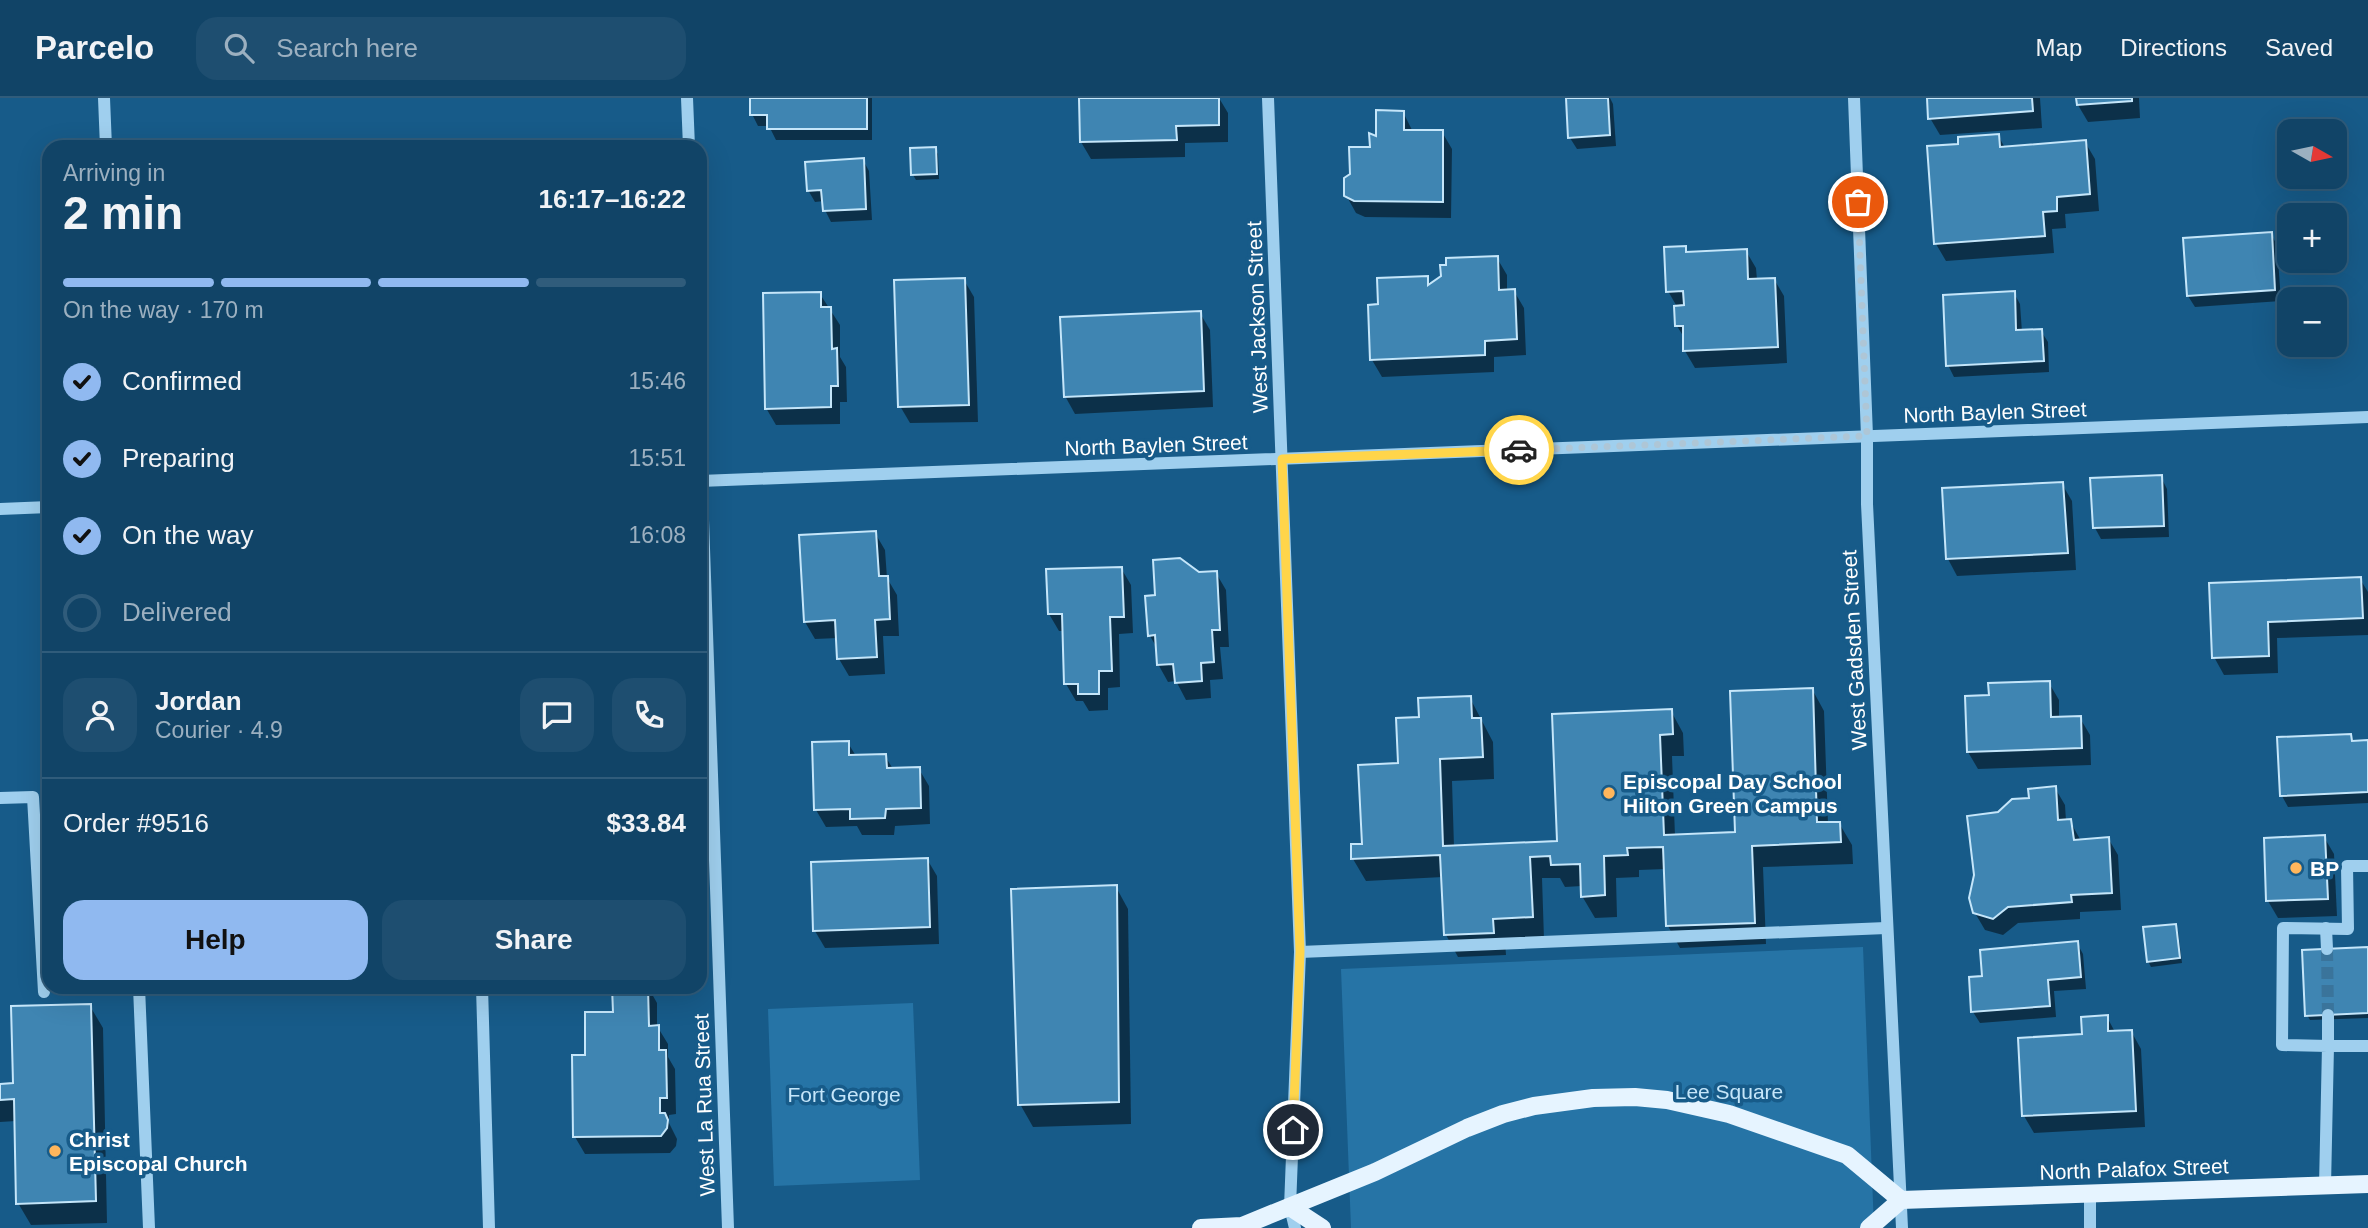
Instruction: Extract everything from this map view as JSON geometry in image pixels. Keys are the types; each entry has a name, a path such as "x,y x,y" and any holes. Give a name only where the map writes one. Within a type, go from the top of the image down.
{"main road":[{"path":"1201,1228 1242,1226 1375,1172 1467,1128 1503,1114 1572,1099 1635,1097 1667,1100 1729,1114 1847,1155 1901,1200 1869,1228"},
{"name":"North Palafox Street","path":"1901,1200 2368,1184"},
{"path":"1290,1207 1322,1228"}],"street":[{"path":"104,98 106,140"},
{"path":"687,98 689,140"},
{"name":"West Jackson Street","path":"1268,98 1300,951 1290,1207 1295,1228"},
{"name":"West Gadsden Street","path":"1854,98 1868,517 1902,1228"},
{"name":"North Baylen Street","path":"707,481 2368,417"},
{"path":"0,509 42,507"},
{"name":"West La Rua Street","path":"707,647 728,1228"},
{"path":"0,798 33,797 42,957"},
{"path":"2368,866 2347,866 2348,929 2283,928 2283,1045 2368,1046"},
{"path":"1300,951 1886,928"},
{"path":"2326,928 2327,949"},
{"path":"139,994 149,1228"},
{"path":"482,994 489,1228"},
{"path":"2325,1186 2328,1015"},
{"path":"2090,1194 2090,1228"}],"green space":[{"name":"Lee Square","path":"1863,947 1874,1228 1351,1228 1341,969"},
{"name":"Fort George","path":"913,1003 920,1180 774,1186 768,1009"}],"building":[{"path":"750,98 867,98 867,129 767,129 767,115 750,115"},
{"path":"1079,98 1219,98 1219,125 1176,126 1177,140 1080,142"},
{"path":"1566,98 1608,98 1610,135 1568,138"},
{"path":"1927,98 2032,98 2033,111 1928,119"},
{"path":"2076,98 2132,98 2132,101 2077,105"},
{"path":"1376,110 1404,111 1404,130 1443,130 1443,202 1354,201 1344,196 1344,178 1350,174 1349,147 1370,147 1369,133 1376,136"},
{"path":"1999,134 2000,147 2086,140 2090,194 2057,197 2057,211 2043,212 2045,236 1934,244 1927,146 1958,144 1958,137"},
{"path":"936,147 937,174 911,175 910,148"},
{"path":"864,158 866,209 823,211 821,190 807,191 805,162"},
{"path":"2272,232 2275,290 2187,296 2183,238"},
{"path":"1686,246 1686,252 1747,249 1748,279 1775,278 1778,347 1683,351 1683,326 1675,326 1674,306 1684,305 1683,291 1666,292 1664,247"},
{"path":"1498,256 1499,290 1515,289 1517,339 1485,341 1485,355 1370,360 1368,305 1378,304 1377,278 1428,276 1428,285 1441,276 1440,265 1446,265 1446,258"},
{"path":"965,278 969,405 898,407 894,280"},
{"path":"2015,291 2016,330 2042,329 2044,361 1946,366 1943,295"},
{"path":"821,292 821,307 831,307 832,349 837,348 838,386 831,386 831,407 765,409 763,293"},
{"path":"1201,311 1204,391 1064,397 1060,317"},
{"path":"2162,475 2164,526 2093,528 2090,478"},
{"path":"2063,482 2068,553 1946,559 1942,488"},
{"path":"876,531 879,576 888,576 890,619 875,620 877,657 837,659 835,620 804,622 799,535"},
{"path":"1180,558 1199,572 1217,571 1220,630 1212,630 1214,662 1201,663 1202,681 1175,683 1173,664 1157,665 1155,635 1148,636 1145,596 1155,595 1153,560"},
{"path":"1122,567 1124,617 1110,617 1112,671 1099,671 1099,694 1078,694 1078,684 1064,684 1062,614 1048,614 1046,569"},
{"path":"2361,577 2363,618 2268,622 2269,656 2212,658 2209,583"},
{"path":"2050,681 2051,717 2081,716 2082,748 1967,752 1965,696 1989,695 1988,683"},
{"name":"Episcopal Day School Hilton Green Campus","path":"1813,688 1817,822 1840,822 1841,842 1752,846 1755,923 1666,926 1663,847 1627,848 1628,855 1604,856 1605,895 1581,897 1580,864 1551,865 1550,856 1530,857 1533,917 1493,919 1494,933 1444,935 1440,855 1351,859 1351,844 1362,844 1358,765 1398,763 1396,718 1419,717 1418,698 1471,696 1472,718 1481,718 1483,757 1440,759 1443,846 1557,841 1552,714 1672,709 1673,734 1660,735 1664,835 1735,832 1730,691"},
{"path":"2351,734 2352,741 2368,740 2368,792 2280,796 2277,737"},
{"path":"849,741 849,755 886,754 887,768 920,767 921,808 886,809 885,818 850,819 850,809 814,810 812,742"},
{"path":"2056,786 2058,820 2071,819 2074,840 2109,837 2112,893 2071,895 2072,902 2008,907 1993,919 1973,913 1969,898 1974,875 1967,816 1998,812 2012,799 2029,798 2028,789"},
{"name":"BP","path":"2325,835 2328,899 2266,901 2264,838"},
{"path":"928,858 930,927 813,931 811,862"},
{"path":"1117,885 1119,1102 1018,1105 1011,889"},
{"path":"2176,924 2180,958 2147,962 2143,927"},
{"path":"2078,941 2081,977 2048,980 2050,1006 1971,1012 1969,977 1982,976 1980,950"},
{"path":"2368,947 2368,1013 2305,1016 2302,950"},
{"path":"612,994 648,994 649,1026 659,1025 659,1050 666,1050 667,1098 660,1098 660,1113 665,1113 668,1120 667,1128 661,1136 573,1137 572,1055 585,1055 585,1012 613,1012"},
{"name":"Christ Episcopal Church","path":"91,1004 96,1201 16,1204 14,1099 0,1100 0,1084 13,1083 11,1006"},
{"path":"2108,1015 2108,1031 2132,1030 2136,1111 2022,1116 2018,1038 2082,1034 2081,1017"}],"tunnel":[{"path":"2327,949 2328,1015"}],"way so far":[{"path":"1519,450 1867,436 1858,202"}],"place":[{"name":"Episcopal Day School Hilton Green Campus","path":"1609,793"},
{"name":"BP","path":"2296,868"},
{"name":"Christ Episcopal Church","path":"55,1151"}],"route":[{"path":"1293,1130 1300,951 1282,459 1519,450"}]}
